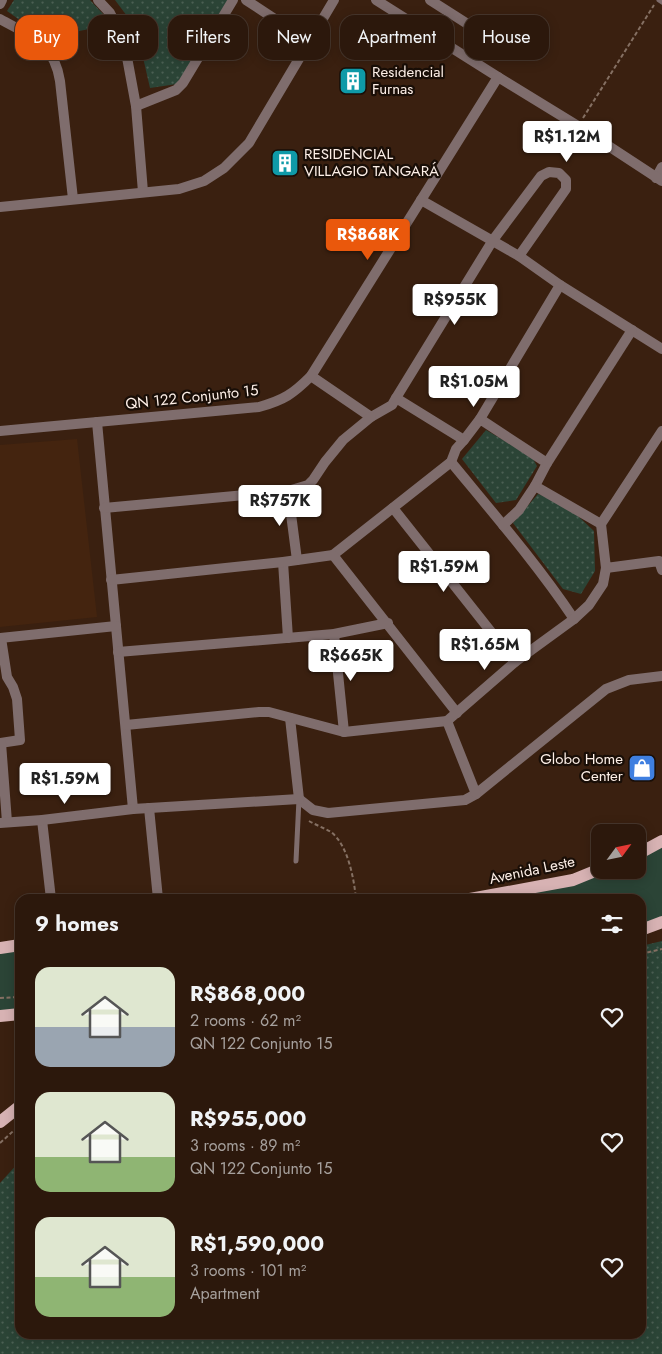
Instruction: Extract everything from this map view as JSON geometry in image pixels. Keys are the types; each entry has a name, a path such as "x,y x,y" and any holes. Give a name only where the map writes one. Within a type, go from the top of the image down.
{"main road":[{"path":"646,850 662,841"},
{"name":"Avenida Leste","path":"497,894 573,880 591,873"},
{"path":"646,928 662,922"},
{"path":"0,948 15,946"},
{"path":"0,1016 15,1014"},
{"path":"0,1122 15,1110"}],"street":[{"path":"0,4 2,0"},
{"path":"98,0 110,13 120,32 126,52 136,106 143,192"},
{"path":"136,106 176,90 183,83 232,0"},
{"path":"247,0 269,15"},
{"path":"324,15 334,0"},
{"path":"376,0 659,179 662,167"},
{"path":"430,0 477,30 481,37 474,61"},
{"path":"0,19 46,46 56,62 60,81 73,198"},
{"path":"0,207 179,188 204,181 224,168 249,143 297,60"},
{"name":"QN 122 Conjunto 15","path":"0,431 259,407 281,400 297,389 311,376 498,77"},
{"path":"104,508 288,491 308,485 338,447 371,417 392,405 493,240 541,176 549,172 559,173 566,180 566,189 519,256"},
{"path":"421,200 519,256 560,285 662,349"},
{"path":"111,580 283,562 333,554 452,462 456,449 480,419 560,285"},
{"path":"504,525 519,510 535,486 632,330"},
{"path":"311,376 371,417"},
{"path":"396,398 464,440"},
{"path":"480,419 548,463"},
{"path":"97,422 133,809"},
{"path":"126,725 259,712 269,712 344,732 447,720 515,662 574,619 596,596 602,584 606,568 602,524 662,431"},
{"path":"452,462 504,525 558,595 574,619"},
{"path":"535,486 602,524"},
{"path":"288,491 297,560"},
{"path":"393,508 515,662"},
{"path":"333,554 457,713"},
{"path":"283,562 288,638"},
{"path":"606,568 661,563"},
{"path":"118,652 334,634 388,623"},
{"path":"116,626 0,638 7,677 17,699 20,740 0,743 3,822 42,820 133,809 299,799 313,810 328,814 465,800 476,794 606,689 628,680 662,676"},
{"path":"334,634 344,732"},
{"path":"290,718 299,799"},
{"path":"447,720 476,794"},
{"path":"149,808 158,894"},
{"path":"42,820 51,894"}],"lane":[{"path":"296,861 299,799"}],"path":[{"path":"578,126 659,1"},
{"path":"299,799 309,821 331,832 336,838 346,855 354,879 356,894"},
{"path":"646,953 662,949"},
{"path":"0,998 15,997"},
{"path":"0,1143 15,1130"}],"shaded area":[{"path":"77,439 97,617 0,627 0,445"}],"green space":[{"path":"14,0 90,0 104,15 88,15 88,29 78,31 78,15 15,15 15,17 7,11"},
{"path":"115,0 232,0 222,15 168,15 168,60 193,60 177,84 150,88 144,60 158,60 158,15 126,15"},
{"path":"486,430 532,457 537,466 516,500 496,503 462,459"},
{"path":"538,494 564,503 594,531 595,571 581,594 563,589 513,523"},
{"path":"662,843 662,924 646,929 646,894 502,894 573,881 591,875 591,879 646,879 646,854"},
{"path":"662,941 662,1354 0,1354 0,1183 15,1166 15,1339 646,1339 646,945"},
{"path":"15,944 15,1010 0,1011 0,946"}],"place":[{"name":"Residencial Furnas","path":"353,81"},
{"name":"RESIDENCIAL VILLAGIO TANGARÁ","path":"285,163"},
{"name":"Globo Home Center","path":"642,768"}]}
